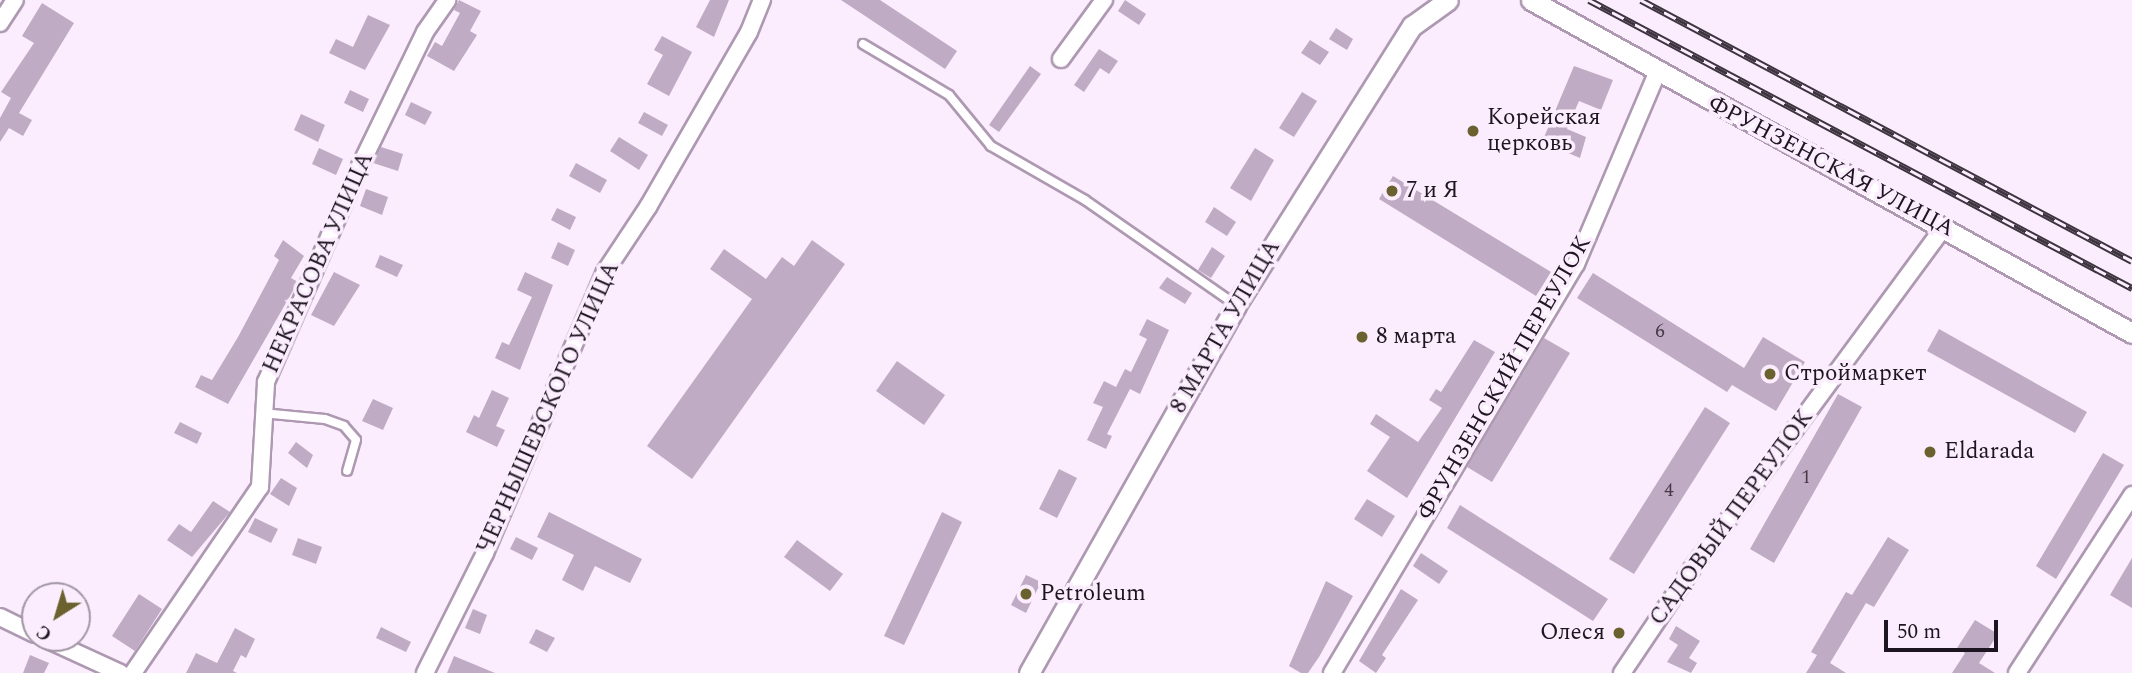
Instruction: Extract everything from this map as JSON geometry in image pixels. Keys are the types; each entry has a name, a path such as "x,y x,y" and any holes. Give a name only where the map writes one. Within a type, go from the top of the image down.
{"street":[{"path":"0,23 15,0"},
{"name":"НЕКРАСОВА УЛИЦА","path":"133,673 260,487 262,414 266,382 361,164 425,32 447,0"},
{"name":"ЧЕРНЫШЕВСКОГО УЛИЦА","path":"425,673 485,553 605,272 648,207 749,32 762,0"},
{"path":"1061,59 1104,0"},
{"name":"8 МАРТА УЛИЦА","path":"1029,673 1236,305 1412,26 1448,0"},
{"name":"ФРУНЗЕНСКАЯ УЛИЦА","path":"1531,0 1657,73 2132,333"},
{"name":"ФРУНЗЕНСКИЙ ПЕРЕУЛОК","path":"1332,673 1576,264 1657,73"},
{"name":"САДОВЫЙ ПЕРЕУЛОК","path":"1622,673 1694,566 1943,228"},
{"path":"2017,673 2132,495"},
{"path":"0,617 21,627"},
{"path":"72,652 110,671"}],"lane":[{"path":"863,44 949,94 991,146 1085,200 1236,305"},
{"path":"262,414 325,419 344,426 356,440 347,471"}],"building":[{"path":"459,0 481,11 470,31 477,35 454,71 427,56 435,42 442,46 460,13 454,10"},
{"path":"710,0 729,0 714,37 696,27"},
{"path":"841,0 880,0 957,51 945,69"},
{"path":"1125,0 1146,14 1139,25 1118,11"},
{"path":"42,3 74,23 19,113 32,120 23,136 9,128 0,142 0,118 11,98 1,92 34,43 22,36"},
{"path":"368,15 390,25 365,70 329,53 336,39 353,47"},
{"path":"1336,28 1353,39 1347,50 1329,39"},
{"path":"662,36 692,52 669,96 647,84 663,55 654,50"},
{"path":"1310,40 1329,52 1320,65 1301,53"},
{"path":"1099,49 1118,61 1109,74 1100,68 1084,92 1074,85"},
{"path":"1030,66 1041,74 999,132 989,125"},
{"path":"1574,66 1613,80 1601,110 1579,101 1567,129 1586,137 1580,158 1542,142"},
{"path":"350,90 369,99 363,112 344,103"},
{"path":"1302,92 1317,101 1294,137 1279,128"},
{"path":"411,102 432,112 425,125 405,115"},
{"path":"644,112 668,125 662,136 638,123"},
{"path":"301,114 325,125 318,142 294,130"},
{"path":"619,137 648,155 639,170 610,151"},
{"path":"381,147 403,154 398,171 373,163"},
{"path":"319,148 343,159 336,175 312,164"},
{"path":"1255,148 1274,160 1251,201 1230,188"},
{"path":"576,163 607,180 600,193 569,176"},
{"path":"1393,176 1551,272 1536,296 1379,199"},
{"path":"366,189 388,197 382,215 360,206"},
{"path":"1214,207 1236,222 1227,236 1205,222"},
{"path":"557,208 576,217 570,230 551,220"},
{"path":"283,240 304,256 291,278 298,282 228,404 195,387 201,375 212,380 238,337 279,260 274,256"},
{"path":"812,240 845,264 692,479 647,446 752,299 710,269 724,249 766,279 782,257 794,266"},
{"path":"558,242 575,250 568,266 551,258"},
{"path":"1212,247 1225,256 1211,278 1198,270"},
{"path":"380,255 403,265 397,277 375,267"},
{"path":"334,272 360,285 334,326 311,315"},
{"path":"525,272 553,285 520,370 495,358 502,342 509,345 532,297 517,290"},
{"path":"1593,273 1744,368 1763,337 1805,362 1776,411 1732,385 1727,392 1577,298"},
{"path":"1167,277 1192,293 1185,304 1159,288"},
{"path":"1147,319 1169,330 1140,394 1130,389 1107,434 1112,436 1106,449 1087,440 1103,407 1093,403 1104,381 1116,387 1125,369 1131,372 1147,339 1139,335"},
{"path":"1939,329 2087,412 2075,433 1927,351"},
{"path":"1544,338 1570,353 1492,482 1467,467"},
{"path":"1474,340 1495,352 1407,498 1367,471 1390,437 1370,424 1376,414 1418,442 1442,408 1429,400 1436,389 1441,392"},
{"path":"897,361 945,395 924,425 876,391"},
{"path":"492,390 509,398 496,426 505,430 497,447 466,432 474,415 479,418"},
{"path":"1838,394 1862,407 1774,563 1750,549"},
{"path":"373,399 393,408 383,430 362,421"},
{"path":"1705,407 1730,423 1634,574 1609,559"},
{"path":"180,422 202,433 197,444 174,433"},
{"path":"296,442 313,455 307,468 288,453"},
{"path":"2103,453 2124,465 2056,579 2036,566"},
{"path":"1059,469 1077,478 1057,518 1039,509"},
{"path":"281,478 297,488 289,506 270,494"},
{"path":"1367,499 1395,516 1382,537 1354,519"},
{"path":"213,501 230,512 192,557 167,540 179,524 191,532"},
{"path":"1460,505 1608,599 1593,621 1447,528"},
{"path":"549,512 642,559 630,583 595,566 583,591 562,580 574,555 537,537"},
{"path":"942,512 962,522 904,645 884,636"},
{"path":"255,518 278,529 271,543 248,532"},
{"path":"516,537 538,548 532,560 510,549"},
{"path":"1888,537 1909,550 1874,607 1866,603 1830,663 1846,673 1806,673 1817,655 1811,652 1846,592 1852,595"},
{"path":"298,538 322,547 316,564 292,555"},
{"path":"797,540 843,574 830,591 784,557"},
{"path":"1421,553 1448,571 1439,584 1413,566"},
{"path":"2132,558 2132,608 2110,595"},
{"name":"Petroleum","path":"1026,575 1041,582 1026,613 1011,605"},
{"path":"1326,581 1353,596 1319,657 1308,673 1301,673 1289,666"},
{"path":"1401,589 1418,600 1382,655 1386,658 1376,673 1359,661"},
{"path":"139,594 162,609 135,651 112,636"},
{"path":"473,609 487,615 480,634 465,628"},
{"path":"1975,620 1998,634 1979,663 1995,673 1952,673 1965,653 1957,648"},
{"path":"1676,626 1700,641 1689,658 1697,663 1691,673 1667,662 1678,645 1669,639"},
{"path":"381,627 411,642 406,652 376,638"},
{"path":"235,628 255,639 246,658 241,655 233,671 237,673 186,673 196,653 217,663"},
{"path":"536,629 555,638 547,652 529,643"},
{"path":"30,655 49,663 44,673 23,673"},
{"path":"454,656 495,673 447,673"}],"railway":[{"path":"1589,0 2132,288"},
{"path":"1641,0 2132,261"}],"place":[{"name":"Корейская церковь","path":"1473,131"},
{"name":"7 и Я","path":"1392,191"},
{"name":"8 марта","path":"1362,337"},
{"name":"Строймаркет","path":"1770,374"},
{"name":"Eldarada","path":"1930,452"},
{"name":"Petroleum","path":"1026,594"},
{"name":"Олеся","path":"1619,633"}]}
